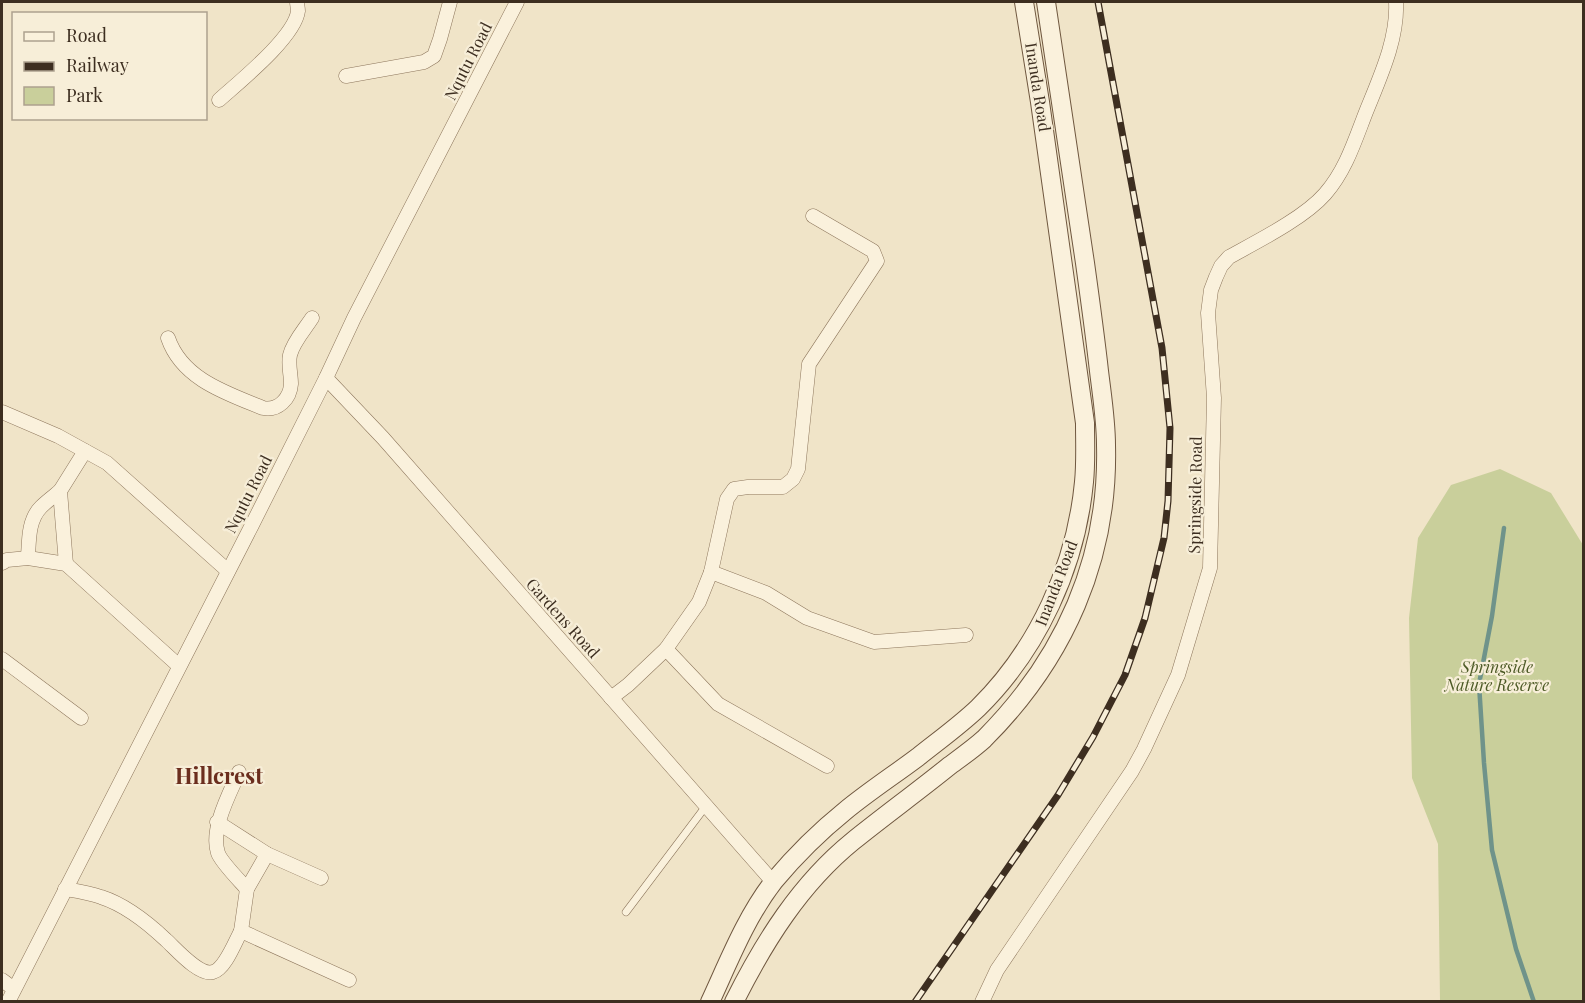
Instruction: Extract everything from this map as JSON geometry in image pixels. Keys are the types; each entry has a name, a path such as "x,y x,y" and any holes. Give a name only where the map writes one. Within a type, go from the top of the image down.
{"main road":[{"name":"Inanda Road","path":"710,1002 750,918 773,882 809,843 845,810 978,708 1015,664 1038,630 1069,558 1084,483 1085,423 1024,2"},
{"name":"Inanda Road","path":"734,1002 762,949 798,897 826,865 982,741 1017,703 1062,636 1084,587 1101,526 1104,506 1106,427 1046,2"}],"street":[{"path":"219,100 272,51 287,33 298,13 297,2"},
{"path":"346,76 424,62 434,56 450,2"},
{"name":"Springside Road","path":"982,1002 997,970 1132,771 1178,675 1210,568 1214,398 1208,313 1211,290 1216,277 1221,266 1229,257 1293,220 1317,201 1325,194 1342,169 1355,143 1386,59 1395,30 1396,2"},
{"name":"Nqutu Road","path":"11,995 326,378 512,3"},
{"path":"611,698 666,649 699,602 711,572 727,499 734,489 783,487 793,479 798,469 809,364 877,261 873,251 813,216"},
{"path":"290,401 291,352 312,318"},
{"path":"168,338 172,350 183,364 207,384 268,409 290,401"},
{"name":"Gardens Road","path":"326,378 382,438 773,882"},
{"path":"290,401 306,416"},
{"path":"2,412 58,436 107,463 228,571"},
{"path":"28,558 30,526 36,513 60,491 86,451"},
{"path":"60,491 66,564"},
{"path":"3,558 28,558 66,564 179,666"},
{"path":"711,572 766,593 807,618 874,642 966,635"},
{"path":"666,649 718,704 827,766"},
{"path":"2,659 81,718"},
{"path":"239,772 217,822 217,844 218,854 247,890"},
{"path":"217,822 267,854 321,878"},
{"path":"65,889 102,897 124,907 158,933 197,968 205,972 217,971 222,967 241,932 247,890 267,854"},
{"path":"241,932 349,980"},
{"path":"2,980 11,995"}],"lane":[{"path":"626,912 706,806"}],"green space":[{"name":"Springside Nature Reserve","path":"1500,469 1551,493 1583,545 1583,1001 1440,1001 1438,844 1412,778 1409,618 1418,538 1451,485"}],"waterway":[{"path":"1504,528 1492,616 1479,684 1492,850 1516,949 1534,1002"}],"railway":[{"path":"915,1002 1058,795 1093,737 1125,675 1145,618 1164,538 1168,501 1170,428 1162,348 1098,2"}],"district":[{"name":"Hillcrest","path":"219,776"}]}
